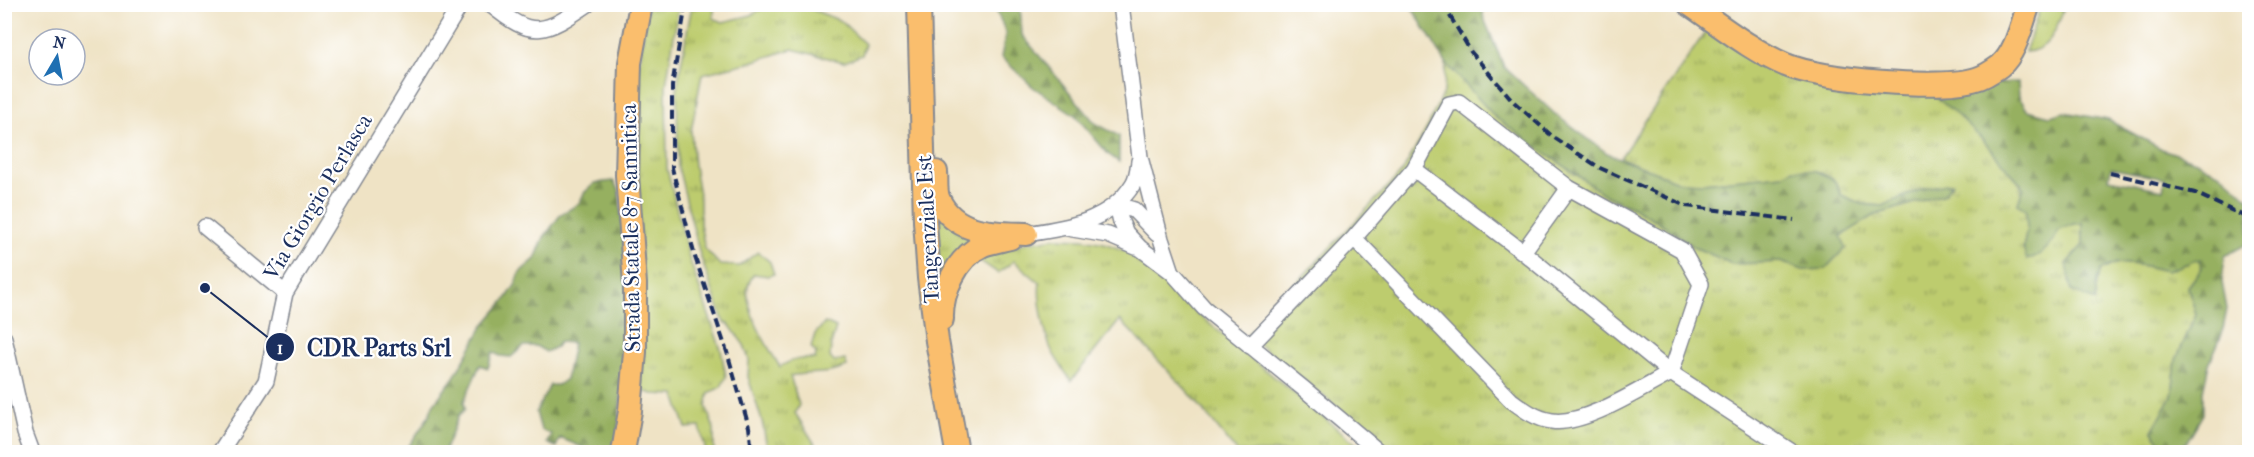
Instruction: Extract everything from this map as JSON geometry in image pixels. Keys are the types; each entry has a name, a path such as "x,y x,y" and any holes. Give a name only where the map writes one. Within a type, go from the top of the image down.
{"main road":[{"name":"Strada Statale 87 Sannitica","path":"623,453 630,411 635,352 635,284 627,175 630,63 641,4"},
{"name":"Tangenziale Est","path":"919,4 929,278 937,341 957,453"},
{"path":"1689,4 1762,53 1807,73 1915,83 1957,83 1976,79 2002,65 2012,50 2029,4"},
{"path":"923,125 935,157 938,198 947,211 964,227 989,232 1026,234"},
{"path":"937,341 942,326 945,293 958,266 982,246 1026,234"}],"street":[{"name":"Via Giorgio Perlasca","path":"220,453 266,381 285,293 461,4"},
{"path":"490,4 512,22 531,29 558,24 588,4"},
{"path":"1120,4 1140,158 1161,240 1172,272"},
{"path":"1250,346 1354,238 1414,169 1449,104 1459,102 1569,188 1682,250 1701,284 1671,373 1594,413 1572,421 1551,421 1526,412 1511,400 1354,238"},
{"path":"1026,234 1067,228 1102,214 1117,205 1134,182 1140,158"},
{"path":"1414,169 1523,252 1671,373 1792,453"},
{"path":"1523,252 1569,188"},
{"path":"1117,205 1134,210 1161,240"},
{"path":"1117,205 1126,233 1140,248 1172,272 1204,308 1379,453"},
{"path":"205,227 285,293"},
{"path":"1067,228 1108,235 1140,248"},
{"path":"4,338 25,433 32,453"}],"green space":[{"path":"648,5 679,5 666,85 667,169 689,258 721,350 726,377 721,387 709,393 706,406 714,429 714,452 706,452 700,427 686,428 675,395 653,394 639,390 641,271 635,90"},
{"path":"692,5 715,5 713,18 723,22 752,15 767,5 808,5 808,8 841,21 865,44 862,55 844,62 792,49 702,74 691,131 700,200 700,224 705,249 720,265 739,266 758,252 770,262 774,274 768,276 754,274 748,284 747,295 758,328 780,367 788,362 815,359 816,353 811,347 815,334 825,323 836,328 830,357 834,362 845,360 847,366 833,372 790,376 799,405 795,413 820,452 768,452 762,421 748,377 749,360 744,345 728,323 724,323 700,255 678,167 677,86"},
{"path":"994,5 1020,5 1022,35 1095,123 1119,136 1119,162 1108,154 1075,115 1033,87 1001,57 1006,33"},
{"path":"1410,5 1484,5 1483,16 1504,67 1556,115 1607,153 1680,182 1703,183 1783,175 1793,169 1817,171 1834,180 1841,195 1862,204 1882,206 1924,188 1952,183 1944,194 1875,215 1841,236 1846,247 1825,269 1803,270 1781,262 1732,264 1694,247 1633,207 1607,196 1496,118 1446,63"},
{"path":"2041,5 2065,5 2056,29 2047,42 2034,51 2025,52"},
{"path":"1708,28 1766,67 1932,94 1966,121 1991,146 2023,188 2018,204 2026,210 2027,230 2023,248 2053,242 2059,230 2083,223 2083,245 2066,264 2095,301 2097,280 2101,270 2117,263 2141,265 2167,271 2198,258 2202,268 2188,287 2196,314 2176,360 2172,396 2152,431 2166,449 2162,452 1388,452 1370,433 1247,335 1402,172 1428,126 1444,90 1446,63 1496,118 1607,196 1633,207 1662,224 1694,247 1732,264 1781,262 1803,270 1825,269 1846,247 1840,236 1875,215 1944,194 1952,184 1924,188 1882,206 1862,204 1841,195 1834,180 1793,170 1783,175 1703,183 1680,182 1620,158"},
{"path":"2018,82 2019,97 2027,110 2050,116 2064,112 2108,120 2162,149 2196,161 2224,176 2249,199 2249,238 2245,245 2225,256 2222,282 2227,309 2222,334 2209,364 2203,391 2203,414 2186,443 2175,452 2166,449 2152,431 2172,396 2176,360 2196,314 2188,287 2202,268 2199,259 2167,271 2141,265 2117,263 2101,270 2097,280 2095,301 2072,291 2066,264 2083,245 2083,223 2059,230 2046,249 2027,260 2023,248 2027,230 2026,210 2018,204 2023,188 1981,138 1932,94 1980,89 1996,83","holes":["2111,168 2165,179 2163,190 2109,179"]},
{"path":"613,181 619,189 629,305 616,452 594,452 560,438 556,447 547,443 551,434 541,430 536,412 550,385 558,385 566,379 573,343 559,342 556,347 546,352 536,346 524,346 511,357 500,356 493,352 488,368 480,365 464,401 465,409 459,415 444,452 405,452 429,416 433,405 454,377 484,325 506,299 516,284 520,272 535,259 544,237 561,214 579,204 584,193 595,183"},
{"path":"933,203 980,239 940,283"},
{"path":"1056,238 1083,239 1104,243 1132,253 1155,270 1192,309 1366,452 1237,452 1191,395 1120,320 1071,381 1055,357 1049,343 1041,306 1040,283 1014,261 998,273 979,260 1007,247"}],"railway":[{"path":"686,4 672,86 672,168 695,257 749,427 752,452"},
{"path":"1443,4 1471,52 1514,102 1553,137 1600,168 1686,206 1794,220"},
{"path":"2110,173 2195,193 2250,219"}],"place":[{"name":"CDR Parts Srl","path":"205,288"}]}
